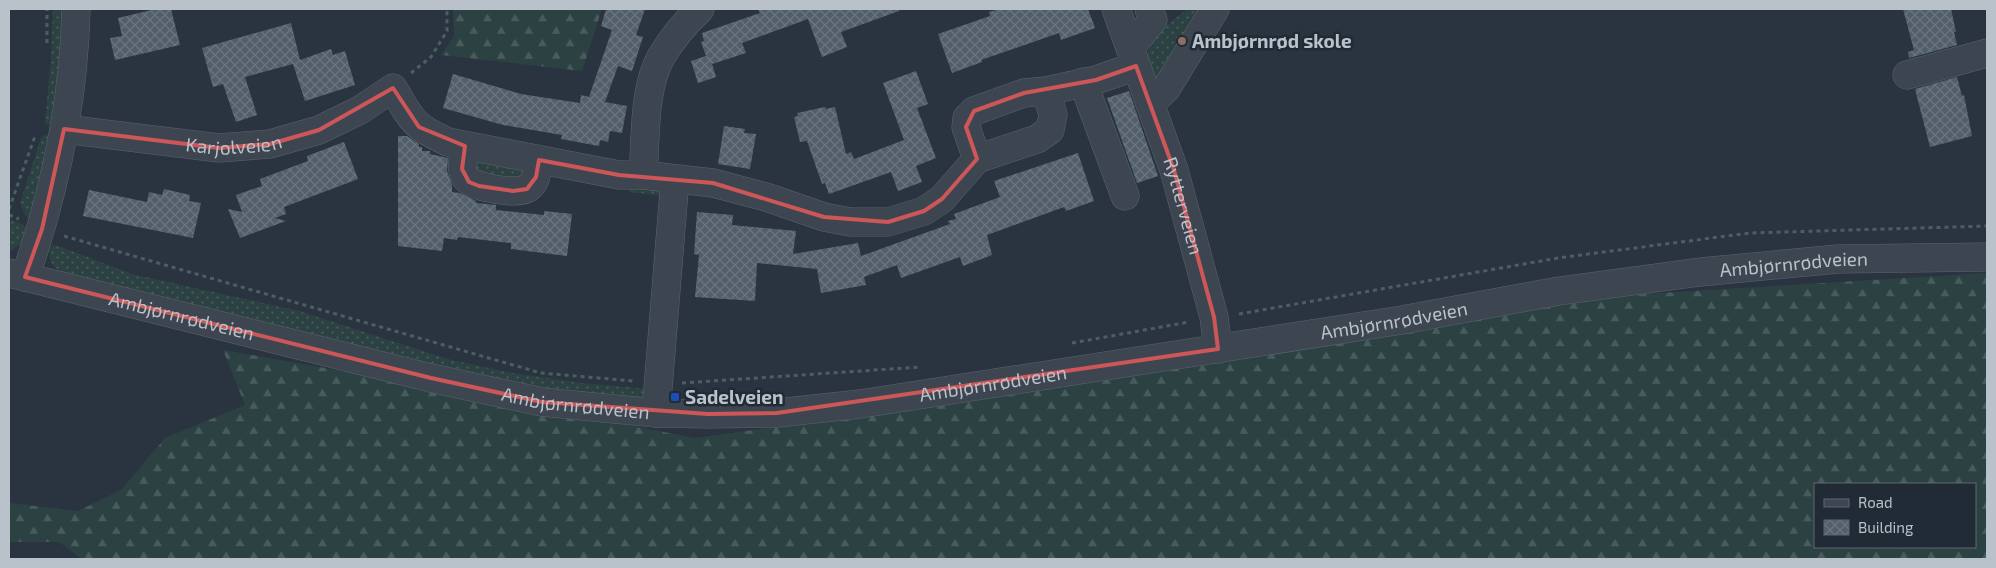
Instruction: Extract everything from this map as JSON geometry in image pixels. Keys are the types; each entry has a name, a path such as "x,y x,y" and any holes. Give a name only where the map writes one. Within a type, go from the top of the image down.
{"street":[{"path":"17,275 42,230 64,129 72,71 76,9"},
{"path":"643,175 648,101 653,77 661,57 690,18 700,9"},
{"name":"Rytterveien","path":"1116,9 1174,170 1214,317 1218,349"},
{"path":"977,159 966,127 967,118 970,113 1024,93 1046,91 1083,82 1133,57 1153,20 1149,9"},
{"path":"1150,104 1166,89 1216,9"},
{"path":"1907,75 1987,53"},
{"path":"1083,82 1125,196"},
{"path":"393,88 411,119 419,127 448,142 619,175 643,175 713,183 766,197 824,217 850,222 888,222 924,211 942,199 977,159 1037,139 1050,130 1053,114 1046,91"},
{"name":"Karjolveien","path":"64,129 219,148 270,144 319,130 360,110 393,88"},
{"path":"465,146 462,169 470,182 479,186 513,192 527,189 533,184 540,160"},
{"path":"656,413 660,287 674,179"},
{"name":"Ambjørnrødveien","path":"17,275 431,378 542,402 656,413 777,413 860,404 1402,320 1559,291 1700,272 1838,259 1987,257"}],"path":[{"path":"47,9 47,49"},
{"path":"393,88 431,57 447,31 447,9"},
{"path":"9,209 35,135"},
{"path":"9,215 42,230 541,373 658,384 717,382 921,367"},
{"path":"1067,344 1558,258 1750,233 1987,226"}],"highlighted area":[{"path":"1136,66 1174,170 1214,317 1218,349 777,413 708,414 542,402 431,378 25,277 42,229 64,129 219,148 270,144 319,130 393,88 419,127 465,146 462,169 469,182 479,186 513,191 527,189 536,177 539,160 619,175 713,183 824,217 888,222 924,211 942,199 977,159 966,127 974,111 1024,93 1096,80"}],"green space":[{"path":"53,9 64,9 64,39 52,126 45,122 51,59"},
{"path":"453,9 602,9 582,71 441,55 454,36"},
{"path":"1188,9 1205,9 1154,83 1147,60 1151,44 1162,30"},
{"path":"45,135 51,135 31,219 25,215 20,203 41,138"},
{"path":"474,157 525,161 528,180 473,175"},
{"path":"629,184 660,184 664,196 629,192"},
{"path":"9,219 24,225 28,230 23,242 9,252"},
{"path":"51,245 56,245 132,274 299,311 448,359 507,372 647,390 642,398 638,399 578,394 476,376 63,273 51,262 49,254"},
{"path":"1987,273 1987,559 82,559 59,542 9,542 9,503 78,511 121,490 165,438 245,405 223,350 695,438 987,398 1612,296"}],"building":[{"path":"156,9 171,9 180,45 115,60 110,38 122,36 118,18"},
{"path":"606,9 645,9 636,35 643,37 632,71 618,66 605,102 627,106 622,133 610,131 608,142 600,140 599,146 561,139 562,135 503,125 443,108 453,74 521,94 580,103 581,95 589,97 612,30 601,26"},
{"path":"758,9 899,9 899,11 841,32 847,47 822,57 808,19 742,43 746,53 712,64 716,77 698,83 691,61 706,56 701,42 704,41 702,33 760,13"},
{"path":"1000,9 1088,9 1095,28 1061,40 1059,33 981,60 982,62 952,73 938,34 990,16 989,12"},
{"path":"1903,9 1951,9 1957,45 1909,58 1908,52 1914,50"},
{"path":"291,23 300,60 331,49 333,55 345,51 355,85 305,101 293,64 245,77 257,115 236,122 223,84 213,87 202,48"},
{"path":"916,71 928,104 917,108 936,158 916,166 922,182 898,191 891,172 829,194 825,183 822,184 807,141 800,142 794,117 798,116 797,113 825,107 826,109 835,107 846,154 851,152 854,159 904,140 883,83"},
{"path":"1957,77 1962,96 1964,95 1972,136 1930,147 1915,89"},
{"path":"1129,91 1158,176 1137,183 1107,98"},
{"path":"724,126 745,129 744,133 756,134 750,169 718,164"},
{"path":"398,136 407,136 419,144 419,147 422,147 422,151 430,151 430,154 448,158 447,171 452,185 452,192 460,193 476,201 476,203 496,205 496,210 544,215 544,211 572,214 567,256 511,249 511,243 458,237 457,240 444,238 442,251 398,246"},
{"path":"344,142 358,179 284,207 286,214 275,218 286,221 240,238 228,209 242,212 236,195 262,186 260,179 308,161 307,156"},
{"path":"1078,153 1094,201 1066,211 1064,207 987,235 992,255 963,266 960,257 901,278 897,265 864,277 866,285 821,293 817,269 757,263 755,301 695,297 699,255 694,254 697,212 733,215 732,225 796,231 793,254 858,243 861,256 950,224 948,221 956,219 954,214 1000,197 994,181"},
{"path":"164,189 190,195 189,201 201,203 193,238 83,216 89,190 147,202 149,192 162,195"}],"place":[{"name":"Ambjørnrød skole","path":"1182,41"},
{"name":"Sadelveien","path":"675,397"}]}
